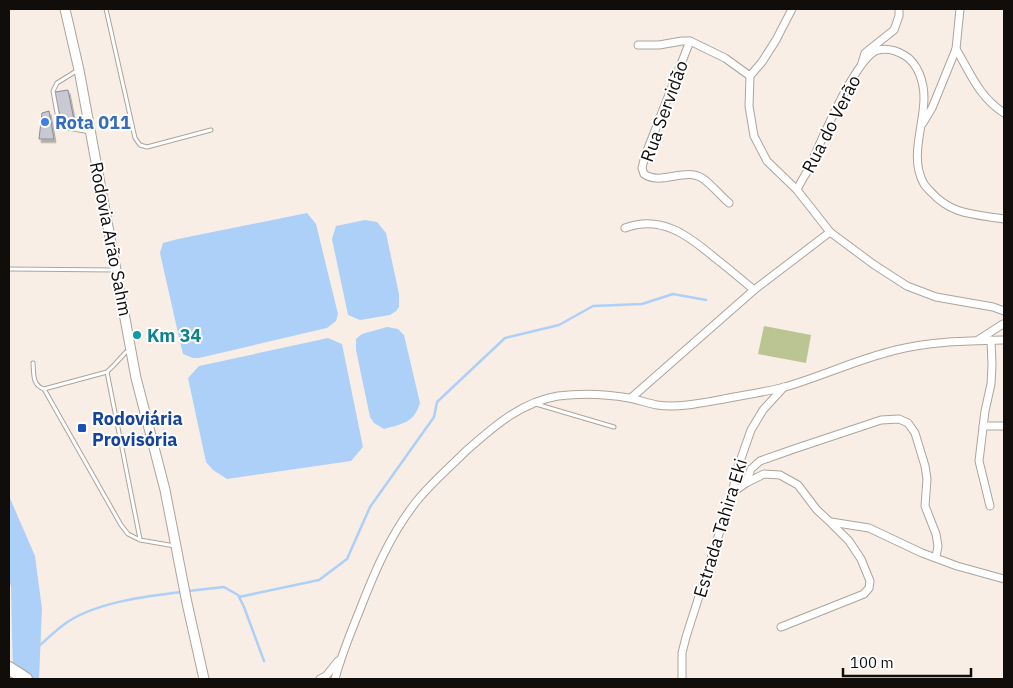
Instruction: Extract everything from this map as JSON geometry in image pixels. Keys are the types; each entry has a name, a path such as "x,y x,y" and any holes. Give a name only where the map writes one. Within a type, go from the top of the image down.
{"highway":[{"path":"9,668 26,679"}],"street":[{"name":"Rodovia Arão Sahm","path":"65,9 79,70 136,378 165,490 203,678"},
{"path":"792,9 776,40 762,62 750,76 749,106 754,136 767,161 797,190 830,232 873,264 907,286 936,297 993,307 1004,311"},
{"path":"862,65 865,53 894,30 899,16 899,9"},
{"path":"922,126 932,108 956,49 960,9"},
{"name":"Rua Servidão","path":"690,41 642,168 644,174 652,178 691,174 702,177 729,203"},
{"name":"Rua Servidão","path":"638,45 659,45 690,41 725,58 750,76"},
{"path":"956,49 981,92 994,106 1004,113"},
{"name":"Rua do Verão","path":"797,190 837,106 862,65 868,57 878,50 893,50 912,61 921,79 924,96 917,156 918,169 924,185 949,207 962,213 1004,219"},
{"path":"626,228 635,224 669,227 699,245 754,290"},
{"path":"630,398 754,290 830,232"},
{"path":"335,679 340,659 376,569 388,543 411,508 431,484 479,439 516,411 532,403 557,396 584,394 609,395 657,405 674,406 709,401 784,387 896,350 924,344 1004,339 1002,332 1003,323"},
{"path":"977,341 1003,323"},
{"path":"990,506 979,461 985,411 991,384 992,340"},
{"name":"Estrada Tahira Eki","path":"682,679 682,653 732,493 738,466 751,430 763,410 784,387"},
{"path":"746,483 752,469 760,461 881,420 899,419 908,423 915,433 925,466 927,478 925,506 936,534 938,546 936,557"},
{"path":"983,426 1004,426"},
{"path":"732,493 764,474 780,475 798,485 817,510 848,541 861,559 870,581 869,588 864,594 782,627"},
{"path":"830,522 869,528 922,553 957,566 1004,579"},
{"path":"320,679 326,676 340,659"}],"lane":[{"path":"106,9 135,138 140,145 147,147 211,130"},
{"path":"79,70 57,83 53,92 59,124 90,132"},
{"path":"9,269 116,270"},
{"path":"33,363 35,382 38,387 44,389 107,372 126,352"},
{"path":"107,372 140,540"},
{"path":"44,389 121,525 128,534 140,540 176,546"},
{"path":"532,403 614,427"}],"green space":[{"path":"764,326 811,335 806,363 758,354"}],"water":[{"path":"307,213 316,224 338,314 336,321 327,328 199,358 183,354 160,253 163,243"},
{"path":"365,220 377,222 386,233 399,294 399,307 390,315 360,320 348,315 332,239 336,226"},
{"path":"387,327 398,329 404,335 420,403 411,419 402,424 384,429 374,423 370,417 356,350 356,339 362,334"},
{"path":"328,338 342,344 363,447 351,461 227,479 213,470 206,462 188,378 199,366"},
{"path":"9,496 35,556 42,609 39,679 13,679 11,587 9,579"}],"building":[{"path":"68,90 74,120 61,122 55,92"},
{"path":"49,111 54,139 39,139 42,113"}],"waterway":[{"path":"239,597 319,580 347,559 370,507 434,417 437,402 505,338 559,325 593,306 642,304 673,294 706,300"},
{"path":"188,591 224,587 238,595 264,661"},
{"path":"39,646 69,621 94,609 139,598 182,592"}],"place":[{"name":"Rota 011","path":"45,122"},
{"name":"Km 34","path":"137,335"},
{"name":"Rodoviária Provisória","path":"82,428"}]}
